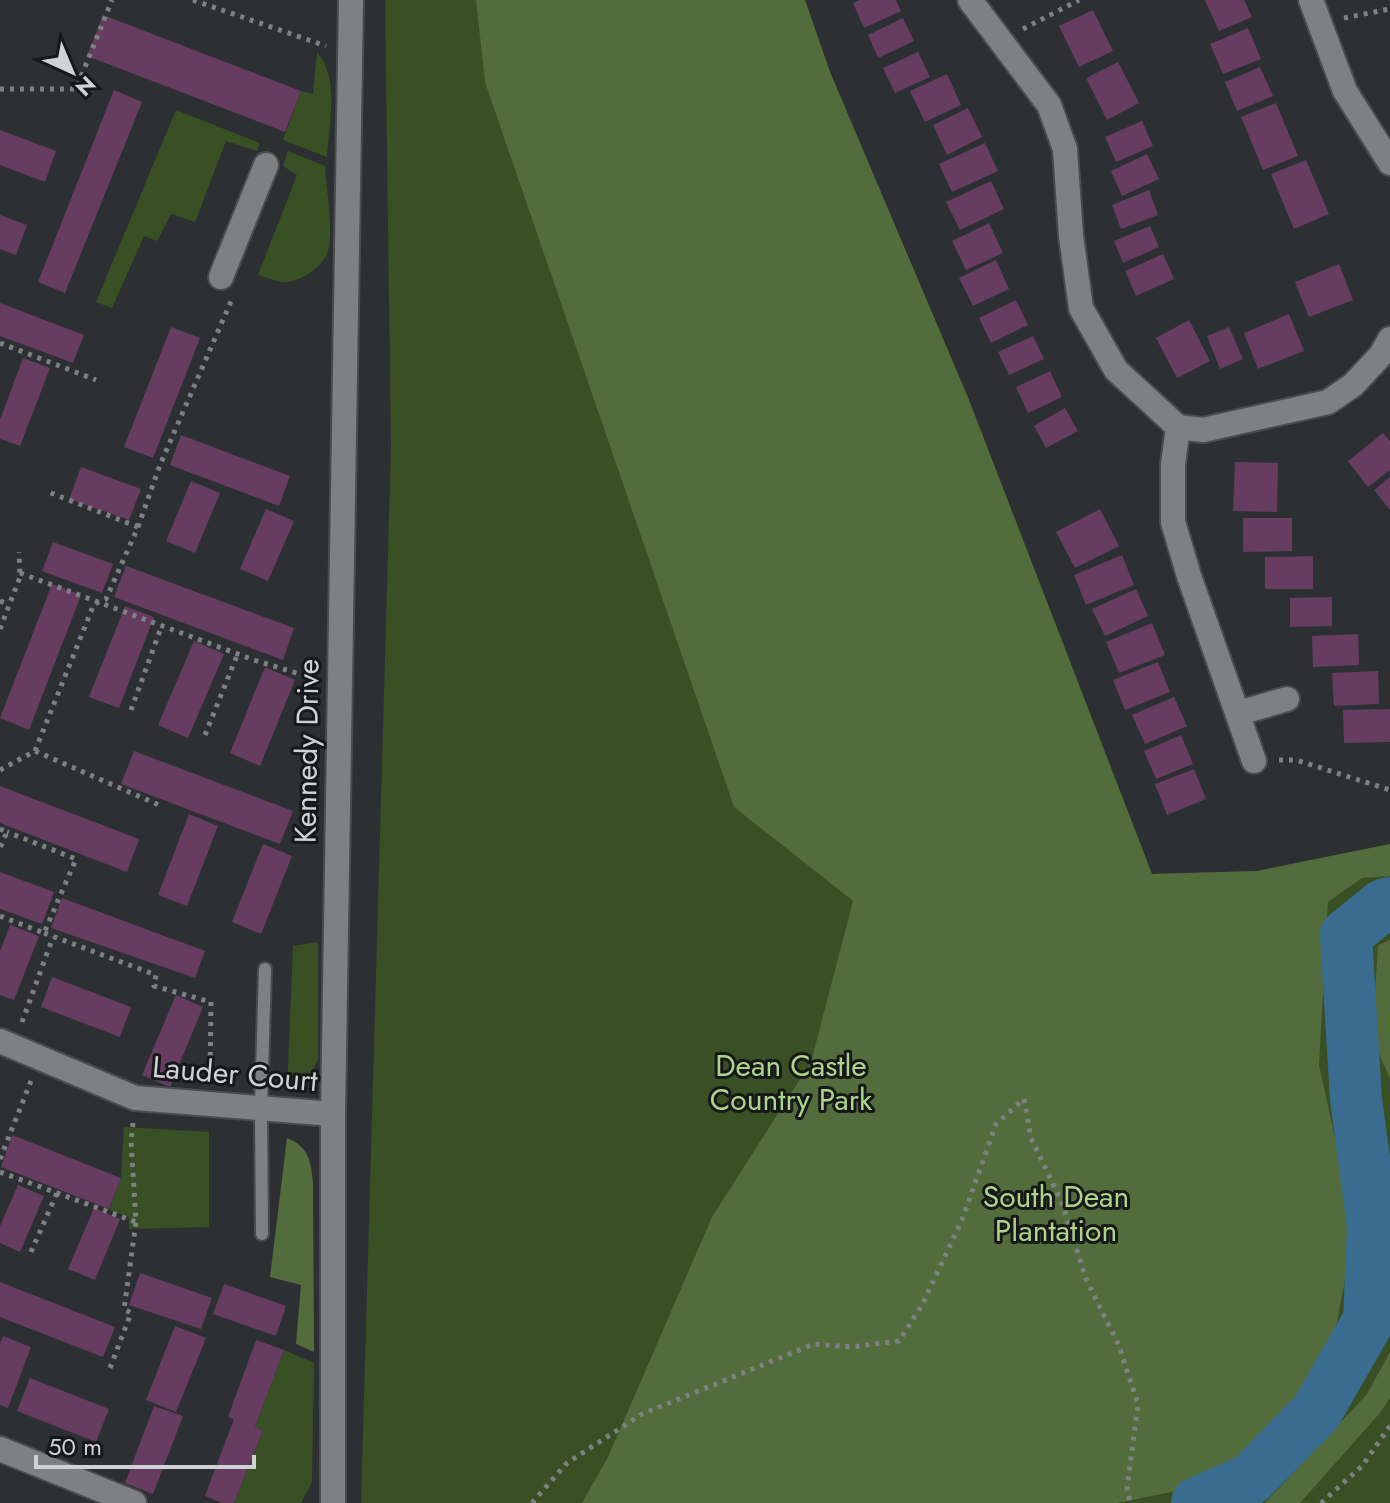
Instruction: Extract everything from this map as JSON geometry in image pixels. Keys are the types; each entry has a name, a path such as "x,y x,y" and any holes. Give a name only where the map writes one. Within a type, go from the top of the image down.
{"street":[{"name":"Kennedy Drive","path":"333,1503 333,1114 351,0"},
{"path":"970,0 1049,105 1065,149 1071,236 1081,308 1116,370 1178,427 1203,430 1328,402 1353,385 1387,351"},
{"path":"1315,11 1345,91 1390,163"},
{"path":"226,288 266,165"},
{"path":"1178,427 1173,464 1173,522 1254,761"},
{"path":"1239,713 1287,699"},
{"name":"Lauder Court","path":"7,1044 135,1098 333,1114"},
{"path":"0,1449 134,1503"}],"lane":[{"path":"262,1234 261,1108 265,969"}],"path":[{"path":"0,89 76,89 112,0"},
{"path":"193,0 350,55"},
{"path":"1000,40 1079,0"},
{"path":"1315,11 1390,9"},
{"path":"0,770 35,751 94,604 106,599 138,527 226,288"},
{"path":"0,343 96,380"},
{"path":"46,491 138,527"},
{"path":"0,629 20,573 19,552"},
{"path":"20,573 254,660 309,677 340,673"},
{"path":"0,601 9,604"},
{"path":"131,710 162,625"},
{"path":"205,735 238,652"},
{"path":"35,751 159,805"},
{"path":"1254,761 1296,760 1390,790"},
{"path":"0,848 3,830 76,859 44,933"},
{"path":"0,916 156,975 154,986 211,1002 209,1104"},
{"path":"7,1044 53,937"},
{"path":"0,1159 40,1058"},
{"path":"110,1368 131,1313 124,1309 136,1222 131,1141 135,1098"},
{"path":"532,1503 567,1463 642,1414 814,1344 852,1347 899,1341 922,1305 962,1220 996,1124 1024,1099 1031,1138 1062,1203 1086,1279 1119,1346 1138,1404 1127,1488 1130,1503"},
{"path":"0,1172 136,1222"},
{"path":"31,1252 57,1193"},
{"path":"1321,1503 1362,1466 1389,1430"}],"green space":[{"name":"Dean Castle Country Park","path":"385,0 805,0 830,72 969,400 1152,874 1257,871 1390,844 1390,1503 361,1503 391,447"},
{"name":"South Dean Plantation","path":"476,0 805,0 830,72 969,400 1152,874 1257,871 1390,844 1390,876 1362,878 1328,902 1319,1065 1355,1228 1328,1369 1238,1467 1181,1490 1117,1503 582,1503 608,1457 712,1217 811,1062 853,901 734,807 485,82"},
{"path":"317,52 329,75 331,88 327,157 283,140 301,91 313,94"},
{"path":"176,110 260,143 257,151 226,141 195,222 171,214 157,241 144,236 112,308 96,302"},
{"path":"288,151 325,166 330,235 327,254 320,265 302,278 282,282 258,275 297,175 283,166"},
{"path":"1390,940 1390,1079 1372,1037 1378,945"},
{"path":"318,942 318,1059 308,1079 287,1092 293,946"},
{"path":"124,1127 209,1132 209,1227 129,1229 129,1217 109,1210 121,1178"},
{"path":"287,1138 304,1150 312,1175 314,1352 296,1344 301,1285 270,1277"},
{"path":"284,1350 314,1363 312,1482 301,1503 234,1503 263,1430 255,1427"},
{"path":"1390,1352 1390,1398 1379,1414 1300,1503 1265,1503 1367,1394"}],"building":[{"path":"860,0 896,0 901,11 864,28 853,3"},
{"path":"1205,0 1244,0 1252,17 1219,31"},
{"path":"1093,10 1113,51 1079,67 1059,26"},
{"path":"103,15 301,91 285,132 87,56"},
{"path":"903,18 914,41 878,58 868,35"},
{"path":"1248,28 1261,59 1223,74 1210,44"},
{"path":"918,52 930,77 895,93 883,68"},
{"path":"1118,62 1139,103 1107,120 1086,78"},
{"path":"1260,67 1273,96 1237,111 1225,82"},
{"path":"947,74 961,105 925,122 910,91"},
{"path":"114,90 142,102 65,293 38,282"},
{"path":"1276,103 1298,156 1263,170 1241,117"},
{"path":"968,108 982,137 947,155 933,125"},
{"path":"1142,121 1153,146 1116,162 1105,137"},
{"path":"0,130 56,151 45,182 0,165"},
{"path":"985,143 998,171 952,192 939,164"},
{"path":"1147,154 1159,179 1122,196 1111,171"},
{"path":"1306,160 1329,214 1294,229 1271,174"},
{"path":"991,181 1004,209 960,230 946,202"},
{"path":"1149,190 1158,215 1121,229 1112,205"},
{"path":"0,215 27,225 16,255 0,249"},
{"path":"989,223 1003,253 966,270 952,241"},
{"path":"1150,226 1159,247 1123,263 1114,241"},
{"path":"1163,254 1174,279 1136,296 1125,271"},
{"path":"996,260 1009,289 973,306 959,278"},
{"path":"1339,264 1353,300 1309,317 1295,282"},
{"path":"1016,300 1028,325 991,343 979,318"},
{"path":"0,303 84,335 73,363 0,336"},
{"path":"1289,314 1304,351 1258,369 1244,333"},
{"path":"1189,320 1210,361 1177,378 1156,338"},
{"path":"171,327 200,338 153,458 124,447"},
{"path":"1229,327 1243,359 1220,369 1207,336"},
{"path":"1033,336 1044,359 1009,375 998,352"},
{"path":"23,358 50,368 20,446 0,439 0,420"},
{"path":"1050,371 1062,397 1028,413 1016,387"},
{"path":"1065,408 1078,431 1046,448 1034,426"},
{"path":"1383,433 1390,441 1390,470 1368,487 1348,461"},
{"path":"181,435 290,476 279,506 170,465"},
{"path":"1235,462 1278,463 1277,512 1233,511"},
{"path":"81,467 141,489 129,520 69,499"},
{"path":"1390,477 1390,510 1374,490"},
{"path":"191,481 220,493 195,553 166,541"},
{"path":"266,509 294,521 268,581 240,569"},
{"path":"1100,509 1119,546 1075,568 1056,532"},
{"path":"1243,518 1292,518 1292,551 1243,552"},
{"path":"53,542 113,564 102,593 42,571"},
{"path":"1122,555 1134,585 1086,605 1074,575"},
{"path":"1313,556 1313,589 1265,589 1265,557"},
{"path":"126,566 294,628 283,660 114,597"},
{"path":"52,584 81,595 29,730 0,718"},
{"path":"1136,589 1148,616 1105,636 1092,609"},
{"path":"1332,597 1332,626 1290,627 1290,598"},
{"path":"125,606 154,617 119,708 89,697"},
{"path":"1152,623 1165,655 1119,673 1106,642"},
{"path":"1358,634 1359,665 1313,667 1312,636"},
{"path":"194,641 224,654 188,738 158,725"},
{"path":"1158,662 1170,692 1125,710 1113,680"},
{"path":"265,667 295,680 260,766 230,753"},
{"path":"1378,671 1379,704 1334,706 1332,673"},
{"path":"1174,697 1187,726 1145,744 1132,715"},
{"path":"1390,709 1390,742 1344,743 1343,710"},
{"path":"1181,735 1193,764 1156,779 1144,751"},
{"path":"134,751 293,811 280,844 121,784"},
{"path":"1194,769 1206,799 1167,815 1155,784"},
{"path":"0,786 139,839 127,872 0,823"},
{"path":"189,814 218,826 187,906 158,895"},
{"path":"263,844 292,856 261,934 232,922"},
{"path":"0,872 54,892 42,924 0,909"},
{"path":"62,898 205,951 195,978 51,928"},
{"path":"10,925 39,936 14,1000 0,995 0,951"},
{"path":"52,977 131,1007 120,1037 41,1007"},
{"path":"176,995 203,1007 170,1087 142,1075"},
{"path":"12,1135 121,1178 109,1209 1,1167"},
{"path":"18,1185 44,1196 20,1252 0,1243 0,1226"},
{"path":"94,1208 120,1219 95,1280 68,1269"},
{"path":"140,1273 212,1298 201,1329 129,1305"},
{"path":"0,1282 115,1327 103,1357 0,1317"},
{"path":"224,1284 286,1306 276,1336 213,1314"},
{"path":"175,1326 206,1338 176,1412 146,1400"},
{"path":"3,1336 31,1347 8,1408 0,1405 0,1344"},
{"path":"256,1340 284,1350 255,1427 263,1430 234,1503 222,1503 205,1496 234,1419 228,1417"},
{"path":"30,1378 109,1409 96,1442 17,1411"},
{"path":"154,1406 183,1416 153,1494 125,1483"}],"waterway":[{"path":"1197,1503 1251,1479 1317,1411 1369,1320 1373,1226 1356,1099 1346,935 1383,905 1390,903"}]}
